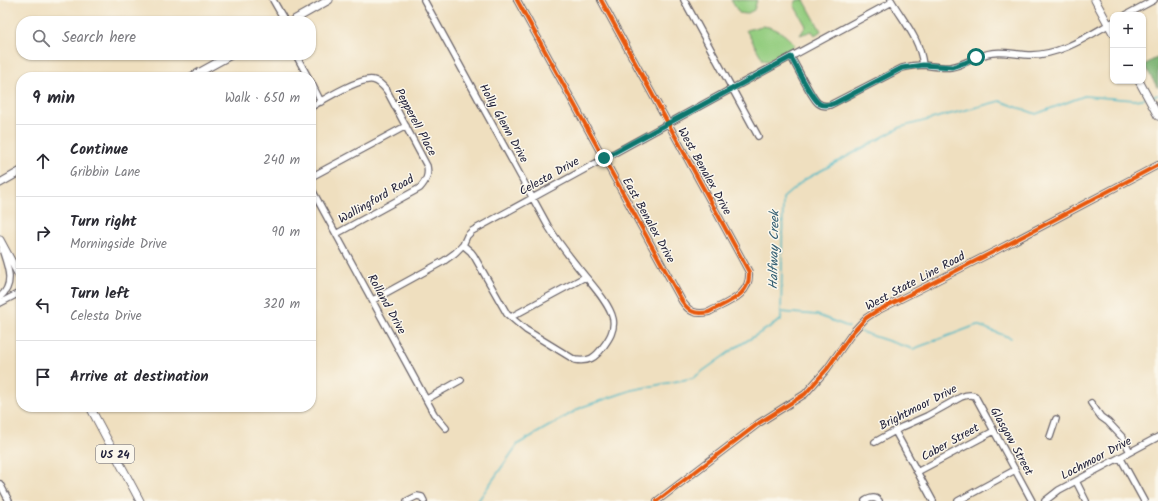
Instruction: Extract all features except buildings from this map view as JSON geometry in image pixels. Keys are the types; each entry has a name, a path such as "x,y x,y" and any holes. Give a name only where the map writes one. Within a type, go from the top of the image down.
{"main road":[{"path":"301,16 329,0"},
{"path":"1095,0 1110,22"},
{"path":"200,72 222,60"},
{"path":"1141,84 1158,116"},
{"path":"0,183 16,174"},
{"path":"0,240 16,270"},
{"name":"US 24","path":"93,412 140,501"}],"street":[{"path":"273,0 282,16"},
{"name":"Holly Glenn Drive","path":"424,0 554,236 608,308 613,319 613,328 610,336 598,355 582,361 575,360 526,330 512,317"},
{"name":"East Benalex Drive","path":"517,0 686,306 689,310 694,312 704,313 709,312 725,303"},
{"name":"West Benalex Drive","path":"601,0 749,272 749,283 743,292 725,303"},
{"path":"684,0 758,136"},
{"path":"1132,12 1154,0"},
{"path":"892,1 918,45 922,54 923,65"},
{"name":"Celesta Drive","path":"373,300 444,261 455,253 472,231 892,1"},
{"path":"791,57 818,103 830,105 902,68 923,65 952,67 976,57 994,52 1031,55 1050,53 1068,46 1110,24"},
{"path":"299,60 305,72"},
{"name":"Pepperell Place","path":"321,102 363,80 373,80 384,87 427,166 428,171 425,182"},
{"path":"316,92 321,102 316,104"},
{"path":"316,174 406,126"},
{"name":"West State Line Road","path":"657,501 758,423 805,394 853,332 866,318 1158,165"},
{"name":"Wallingford Road","path":"336,234 420,188 425,182"},
{"name":"Rolland Drive","path":"316,197 434,414 446,428"},
{"path":"0,240 10,279 6,291 0,297"},
{"path":"462,245 474,256 507,314 512,317 585,276"},
{"path":"0,303 16,295"},
{"path":"427,399 461,380"},
{"name":"Glasgow Street","path":"971,394 975,396 1032,501"},
{"name":"Brightmoor Drive","path":"875,442 961,397 971,394"},
{"path":"1091,402 1101,417 1108,422 1123,438 1130,452"},
{"path":"1050,437 1056,419"},
{"path":"895,431 933,501"},
{"name":"Caber Street","path":"917,472 994,431"},
{"name":"Lochmoor Drive","path":"1045,501 1053,494 1158,437"},
{"path":"1120,457 1144,501"},
{"path":"958,501 1015,470"},
{"path":"1076,481 1086,501"},
{"path":"0,484 9,501"},
{"path":"408,501 417,496 422,497 424,501"},
{"path":"865,501 870,498 877,499"}],"green space":[{"path":"731,0 757,0 754,10 746,14 739,13"},
{"path":"797,0 804,0 821,31 815,35 812,31 800,35 806,26 794,5"},
{"path":"762,26 772,28 780,32 795,45 767,61 763,60 746,30"},
{"path":"1158,57 1158,88 1146,68 1146,64"}],"waterway":[{"name":"Halfway Creek","path":"1150,97 1158,95"},
{"name":"Halfway Creek","path":"478,501 518,444 582,407 632,390 693,378 735,348 781,320 783,198 804,180 901,127 1000,101 1036,114 1084,96 1135,100 1146,98"},
{"path":"781,312 817,315 849,327"},
{"path":"861,332 913,349 977,325 1011,338"}],"cycle path":[{"path":"517,0 682,301 687,308 693,312 709,312 742,293 749,280 749,272 601,0"},
{"path":"657,501 759,423 805,394 827,369 853,332 866,318 1158,165"}],"route":[{"path":"604,158 791,57 813,96 818,103 825,106 835,103 902,68 923,65 952,67 976,57"}]}
